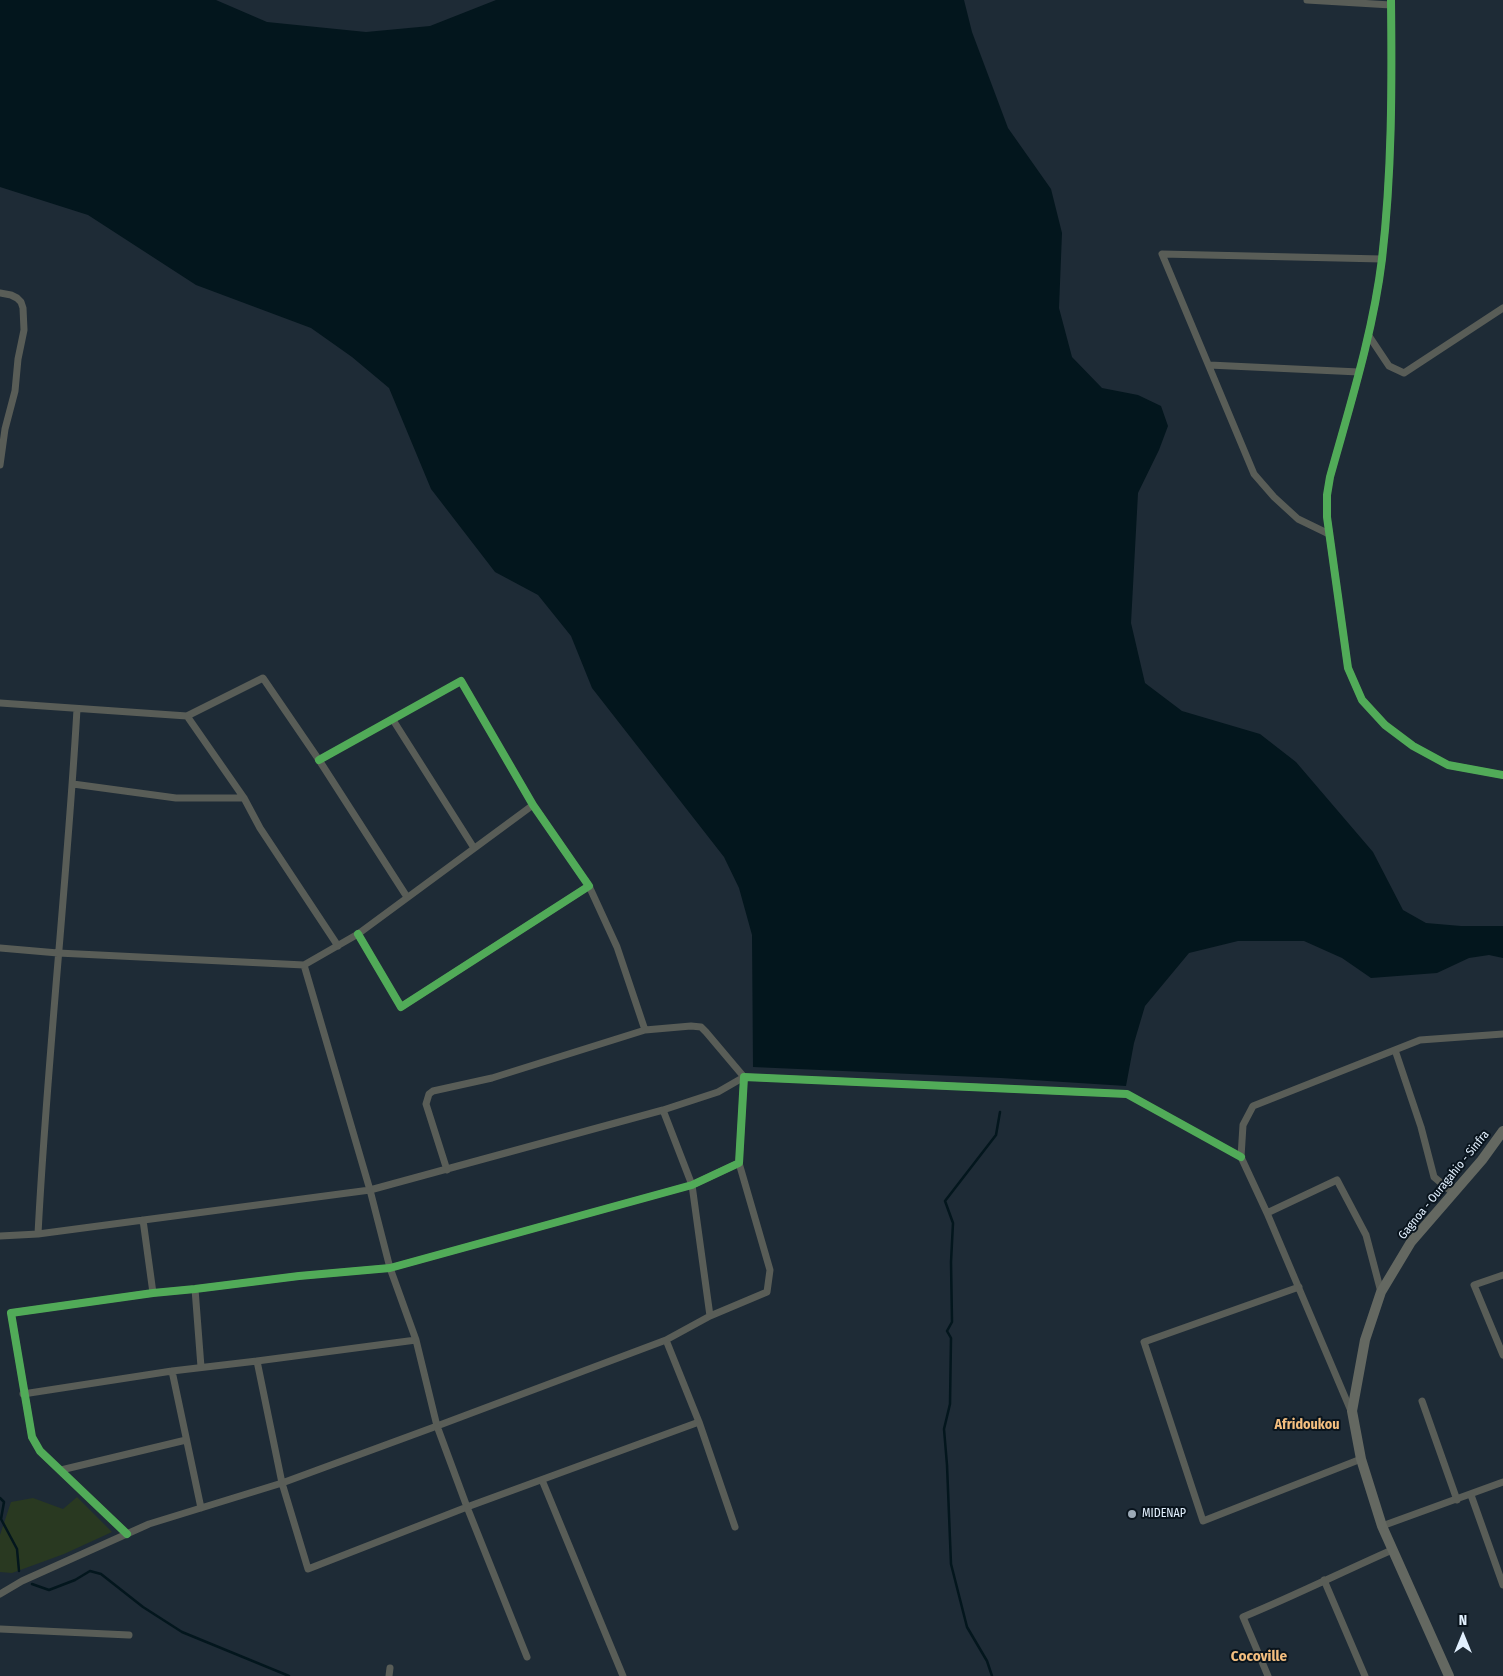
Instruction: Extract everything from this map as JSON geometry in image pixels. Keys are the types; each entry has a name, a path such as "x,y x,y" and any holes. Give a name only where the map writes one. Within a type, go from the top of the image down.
{"main road":[{"name":"Gagnoa - Ouragahio - Sinfra","path":"1449,1676 1382,1526 1361,1459 1352,1411 1365,1340 1381,1292 1411,1242 1482,1160 1503,1131"}],"street":[{"path":"1307,0 1391,2 1391,120 1382,259 1369,336 1327,495 1327,517 1348,668 1362,700 1385,725 1413,746 1448,765 1503,776"},
{"path":"1330,534 1298,519 1274,497 1254,474 1162,254 1382,259"},
{"path":"0,294 12,295 21,302 24,330 0,465"},
{"path":"1369,336 1389,366 1404,373 1503,308"},
{"path":"1209,366 1359,372"},
{"path":"0,703 187,716 263,678 319,760 407,898"},
{"path":"319,760 461,682 534,805 589,886 617,947 645,1030"},
{"path":"38,1234 43,1139 73,784 76,708"},
{"path":"187,716 244,798 260,828 338,946"},
{"path":"393,720 474,848"},
{"path":"73,784 176,798 244,798"},
{"path":"0,948 58,953 304,966 358,934 534,805"},
{"path":"358,934 401,1007 589,886"},
{"path":"304,966 370,1190 390,1268 416,1340 437,1426 527,1657"},
{"path":"0,1594 22,1581 149,1524 282,1483 437,1426 666,1340 710,1316 767,1292 770,1270 739,1163 744,1077 700,1028 691,1026 645,1030 492,1078 433,1091 429,1094 426,1104 447,1170"},
{"path":"1352,1411 1241,1157 1243,1126 1253,1106 1420,1040 1503,1034"},
{"path":"1395,1050 1421,1128 1434,1177 1453,1193"},
{"path":"0,1236 38,1234 370,1190 663,1110 718,1092 744,1077 1127,1094 1241,1157"},
{"path":"663,1110 692,1185 710,1316"},
{"path":"127,1534 40,1451 32,1437 23,1394 11,1314 153,1293 299,1276 390,1268 692,1185 739,1163"},
{"path":"1267,1213 1336,1180 1366,1236 1381,1292"},
{"path":"143,1220 153,1293"},
{"path":"1503,1275 1474,1285 1503,1355"},
{"path":"1299,1287 1144,1342 1203,1521 1361,1459"},
{"path":"196,1289 201,1367"},
{"path":"23,1394 201,1367 416,1340"},
{"path":"666,1340 699,1422 735,1527"},
{"path":"257,1361 282,1483 308,1569 467,1507 699,1422"},
{"path":"172,1371 200,1508"},
{"path":"1422,1401 1457,1500"},
{"path":"61,1470 186,1440"},
{"path":"542,1480 623,1676"},
{"path":"1382,1526 1503,1482"},
{"path":"1471,1495 1503,1585"},
{"path":"1268,1676 1243,1617 1288,1599 1324,1580 1392,1550"},
{"path":"1324,1580 1365,1676"},
{"path":"0,1629 128,1635"}],"green space":[{"path":"77,1497 112,1532 64,1554 12,1573 0,1572 0,1535 11,1502 33,1498 63,1509"}],"water":[{"path":"0,0 216,0 267,22 366,32 430,26 496,0 964,0 972,32 1008,128 1051,189 1062,233 1059,308 1072,357 1102,388 1138,395 1161,406 1168,426 1159,450 1138,493 1131,623 1145,683 1182,711 1260,734 1296,762 1373,852 1403,910 1426,923 1461,926 1503,926 1503,958 1489,955 1469,958 1437,973 1371,978 1342,958 1304,941 1238,941 1189,953 1145,1006 1134,1043 1126,1086 1001,1078 753,1067 752,935 739,888 724,857 592,688 571,636 538,595 495,572 431,489 389,388 352,357 311,328 196,285 88,215 0,187"}],"waterway":[{"path":"992,1676 987,1661 967,1627 951,1564 944,1429 950,1404 951,1338 947,1331 952,1322 951,1262 953,1223 945,1201 996,1135 1000,1112"},
{"path":"0,1498 4,1502 1,1519 17,1549 19,1571"},
{"path":"32,1584 49,1590 75,1580 90,1571 101,1574 143,1607 182,1632 289,1676"}],"cycle path":[{"path":"1391,0 1390,162 1382,259 1367,342 1330,477 1327,495 1327,517 1348,668 1362,700 1385,725 1413,746 1448,765 1503,775"},
{"path":"319,760 461,681 533,805 589,886 401,1007 358,934"},
{"path":"127,1534 40,1451 32,1437 11,1313 153,1293 299,1276 390,1268 692,1185 739,1163 744,1077 1127,1094 1241,1157"}],"place":[{"name":"MIDENAP","path":"1132,1514"}],"district":[{"name":"Afridoukou","path":"1307,1425"},
{"name":"Cocoville","path":"1259,1657"}]}
